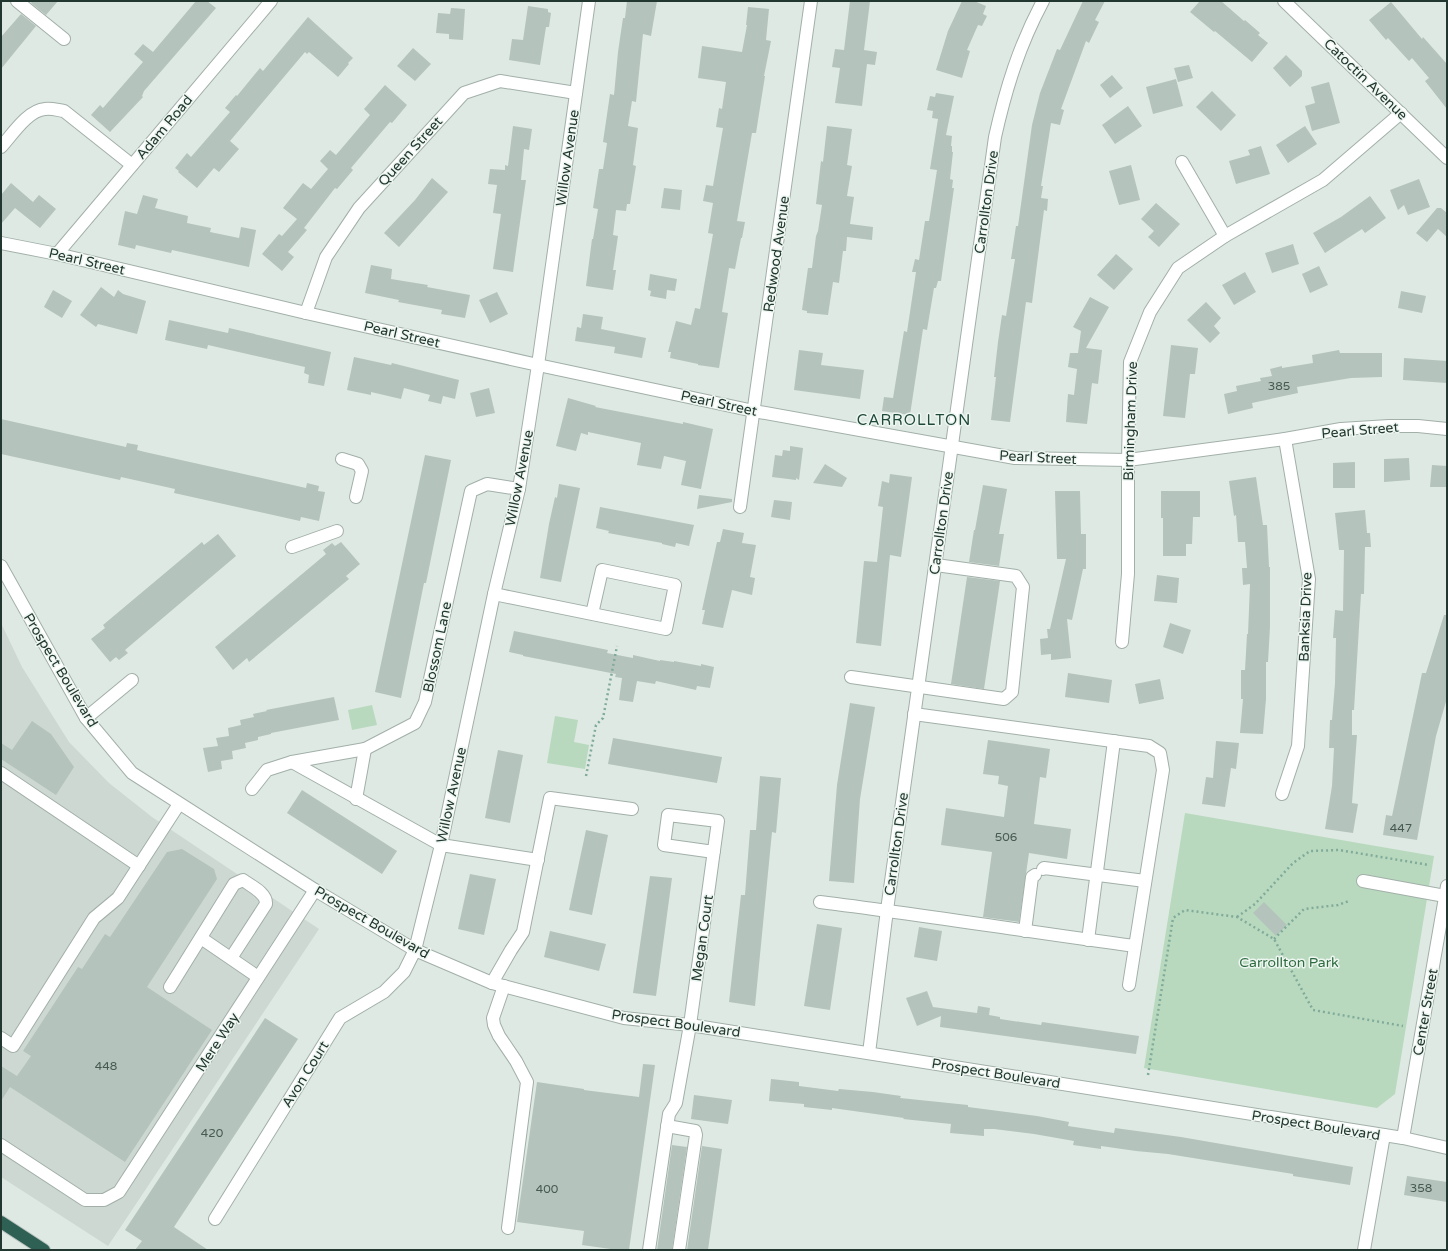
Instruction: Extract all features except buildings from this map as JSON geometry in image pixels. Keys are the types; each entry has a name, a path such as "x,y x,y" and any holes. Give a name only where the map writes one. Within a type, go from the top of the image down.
{"highway":[{"path":"1,1222 44,1250"}],"street":[{"path":"17,1 64,39"},
{"name":"Adam Road","path":"57,254 272,1"},
{"name":"Willow Avenue","path":"415,950 441,845 494,594 519,488 538,365 589,1"},
{"name":"Redwood Avenue","path":"740,507 811,1"},
{"name":"Carrollton Drive","path":"869,1053 887,910 936,565 994,137 1002,103 1017,56 1031,22 1043,1"},
{"name":"Catoctin Avenue","path":"1284,1 1447,158"},
{"name":"Queen Street","path":"306,313 326,257 359,208 464,93 500,81 576,93"},
{"path":"1,148 31,113 44,108 54,109 64,111 132,165"},
{"name":"Birmingham Drive","path":"1122,642 1128,574 1130,362 1150,312 1178,268 1225,236 1323,180 1401,113"},
{"path":"1182,162 1225,236"},
{"name":"Pearl Street","path":"1,243 57,254 306,313 538,365 754,411 1015,458 1128,460 1341,430 1389,426 1418,426 1447,429"},
{"name":"Banksia Drive","path":"1282,794 1298,746 1309,580 1285,439"},
{"path":"342,459 358,464 362,471 356,497"},
{"name":"Blossom Lane","path":"252,789 267,770 292,762 365,748 415,724 425,702 471,491 487,484 519,488"},
{"path":"292,547 337,531"},
{"path":"851,677 1004,699 1012,692 1023,587 1016,576 936,565"},
{"name":"Prospect Boulevard","path":"1,566 86,718 132,773 315,890 415,950 498,984 624,1018 690,1025 869,1053 1403,1138 1447,1148"},
{"path":"494,594 666,630 675,586 602,570 592,614"},
{"path":"86,718 132,680"},
{"path":"914,714 1149,746 1160,753 1163,770 1129,985"},
{"path":"1088,940 1114,741"},
{"path":"356,799 365,748"},
{"path":"292,762 441,845 538,860"},
{"path":"1,773 139,866"},
{"path":"508,1228 527,1082 516,1061 499,1036 494,1025 493,1018 498,984 511,950 523,932 550,798 632,809"},
{"path":"1,1038 13,1046 94,918 118,898 180,804"},
{"name":"Megan Court","path":"649,1250 668,1114 676,1103 690,1025 714,852 718,821 668,814 664,845 714,852"},
{"path":"1025,931 1032,877 1044,868 1145,881"},
{"path":"170,987 234,884 243,880 264,895 266,904 231,958"},
{"path":"1363,882 1446,891"},
{"name":"Mere Way","path":"1,1145 85,1200 104,1200 119,1192 315,890"},
{"name":"Center Street","path":"1403,1138 1446,891"},
{"path":"820,902 887,910 1135,946"},
{"path":"201,938 258,977"},
{"name":"Avon Court","path":"216,1219 340,1018 384,992 404,972 415,950"},
{"path":"667,1126 695,1131 696,1135 679,1250"},
{"path":"1364,1250 1384,1135"}],"path":[{"path":"586,776 596,725 603,718 617,646"},
{"path":"1237,917 1255,904 1293,863 1310,851 1339,850 1429,865"},
{"path":"1274,939 1304,909 1338,905 1349,901"},
{"path":"1148,1075 1173,918 1185,910 1237,917 1274,939 1313,1010 1403,1026"}],"shaded area":[{"path":"1,623 22,667 69,742 109,783 152,817 319,929 108,1246 1,1177"}],"green space":[{"path":"372,705 377,725 352,730 348,710"},
{"path":"555,716 578,720 574,742 589,745 585,769 547,763"},
{"name":"Carrollton Park","path":"1185,813 1434,856 1395,1094 1377,1108 1144,1068"}],"district":[{"name":"CARROLLTON","path":"914,420"}]}
